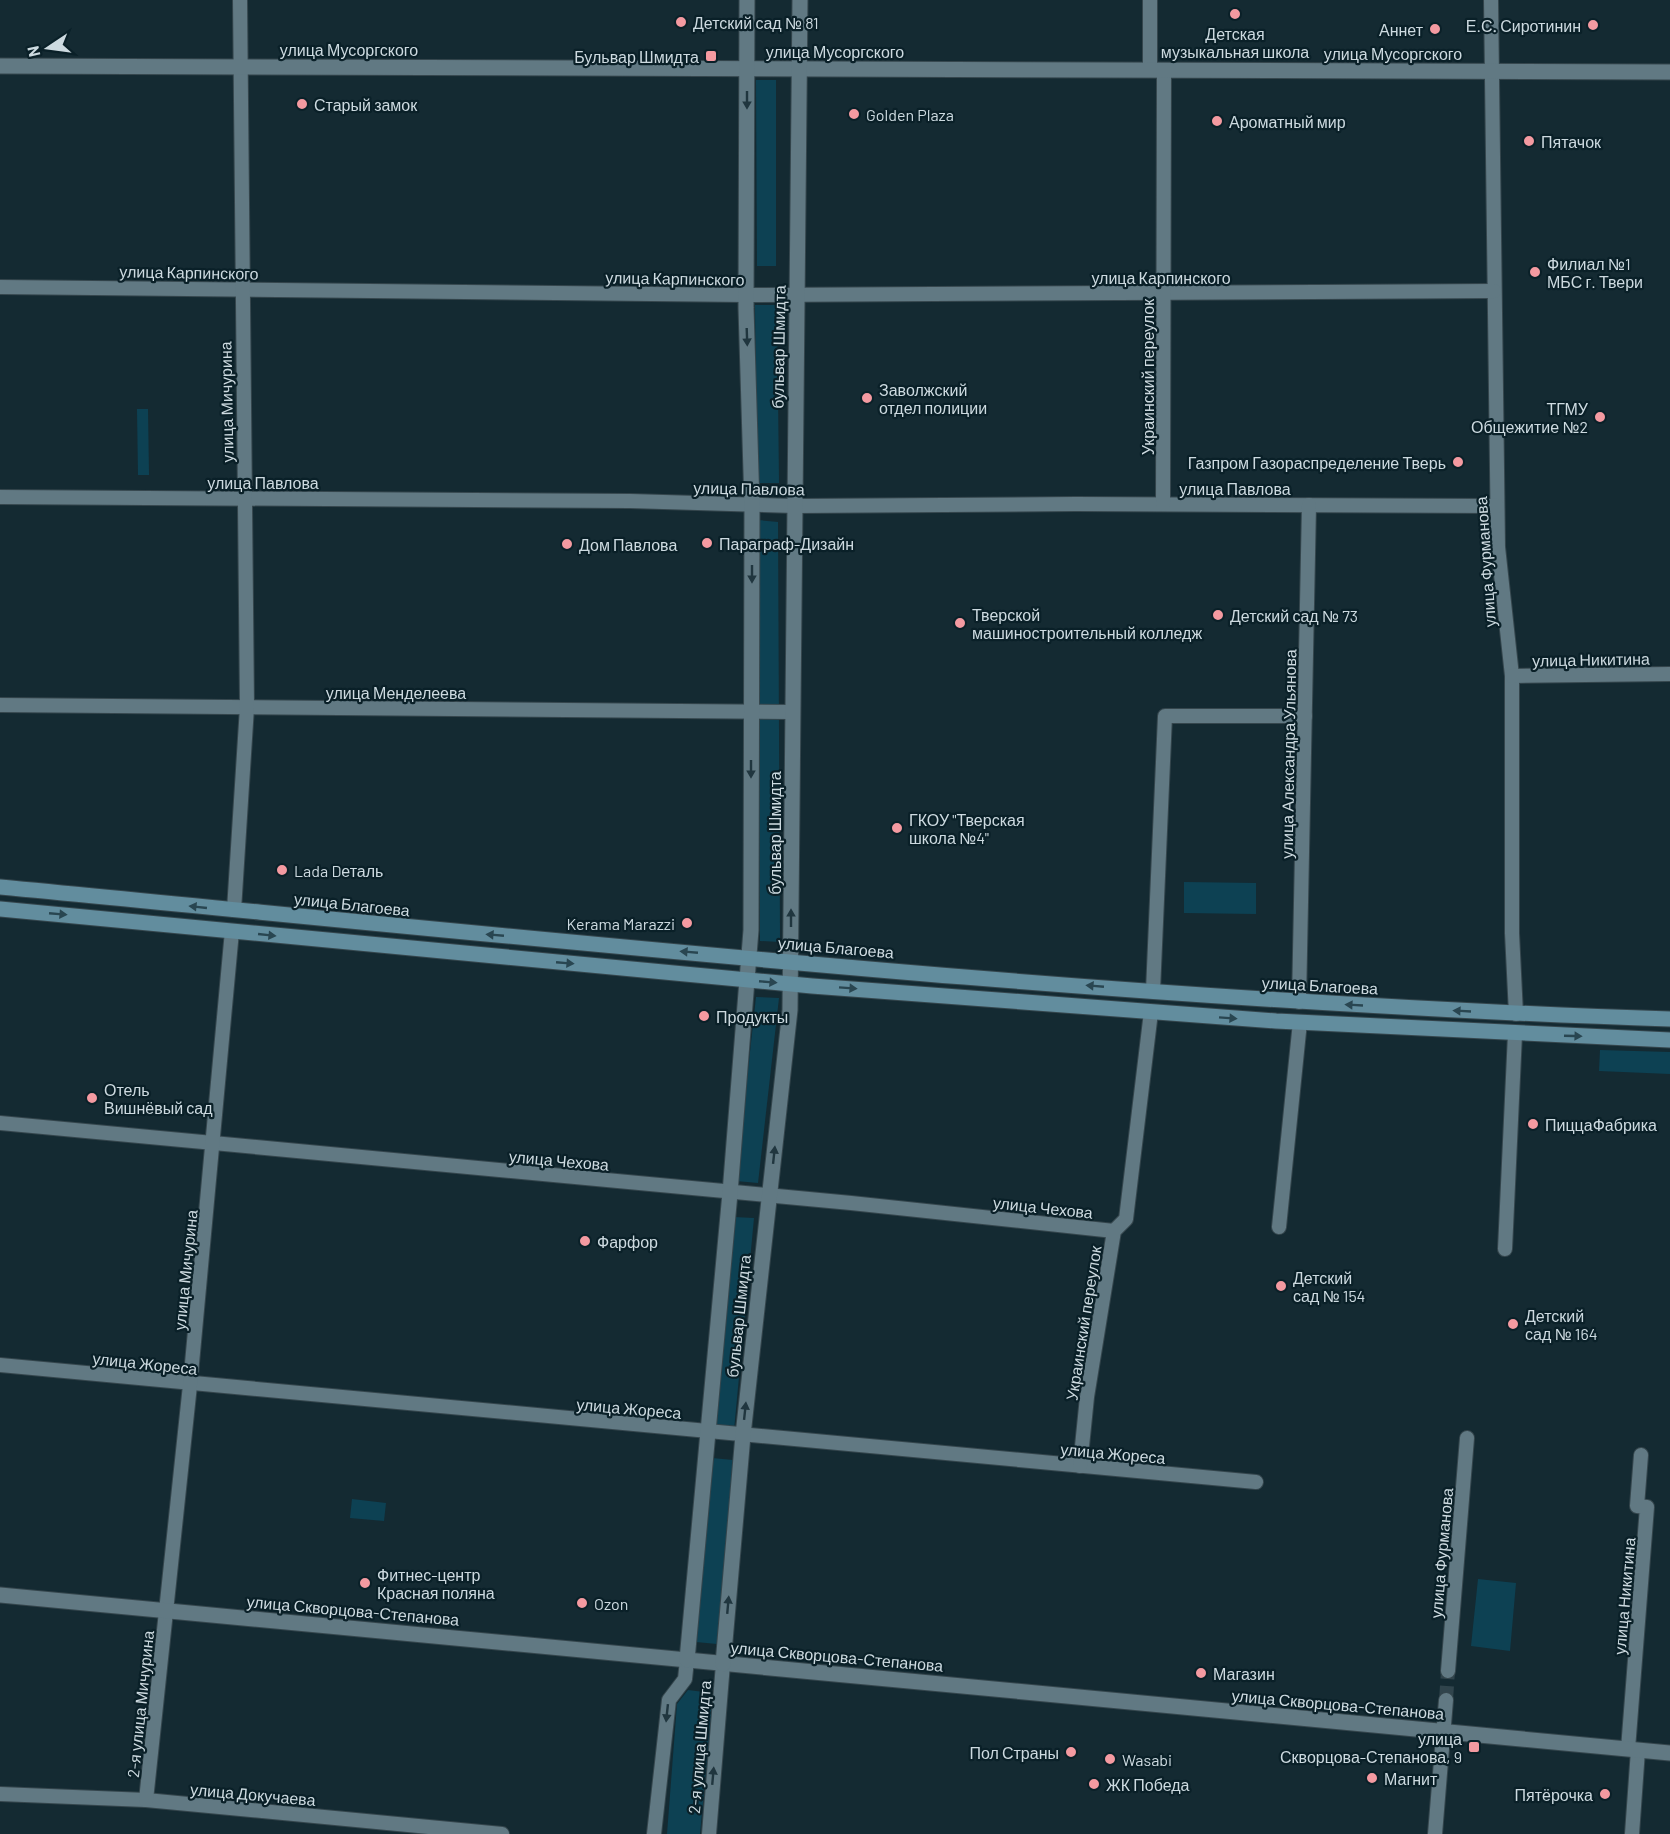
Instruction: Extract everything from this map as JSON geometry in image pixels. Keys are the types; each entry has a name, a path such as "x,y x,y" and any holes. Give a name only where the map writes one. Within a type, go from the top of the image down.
{"main road":[{"name":"улица Благоева","path":"0,887 256,913 1153,991 1516,1014 1670,1018"},
{"path":"0,909 790,984 1300,1023 1670,1040"},
{"path":"209,929 226,923 234,910"},
{"path":"232,932 237,923 256,913"},
{"path":"1498,1033 1509,1026 1516,1014"},
{"path":"1515,1034 1523,1021 1535,1014"}],"street":[{"name":"улица Мичурина","path":"234,910 247,708 241,289 240,0"},
{"name":"бульвар Шмидта","path":"687,1660 730,1193 750,930 752,504 746,295 747,0"},
{"name":"бульвар Шмидта","path":"723,1664 743,1435 790,984 800,0"},
{"name":"Украинский переулок","path":"1150,0 1157,70 1163,295 1162,504"},
{"name":"улица Фурманова","path":"1491,0 1497,507 1498,547 1512,676 1512,933 1516,1014"},
{"name":"улица Мусоргского","path":"0,66 1670,72"},
{"name":"улица Карпинского","path":"0,287 746,295 1163,295 1494,291"},
{"name":"улица Павлова","path":"0,497 795,506 1162,504 1497,507"},
{"name":"улица Александра Ульянова","path":"1299,1002 1309,505"},
{"name":"улица Никитина","path":"1512,676 1670,674"},
{"name":"улица Менделеева","path":"0,705 792,712"},
{"path":"1153,991 1165,716 1305,716"},
{"name":"улица Мичурина","path":"166,1611 214,1143 232,932"},
{"name":"Украинский переулок","path":"1080,1466 1087,1397 1114,1231 1126,1219 1151,1012"},
{"path":"1279,1227 1300,1023"},
{"path":"1505,1250 1515,1034"},
{"name":"улица Чехова","path":"0,1124 1114,1231"},
{"name":"улица Жореса","path":"0,1365 190,1385 1256,1482"},
{"name":"улица Фурманова","path":"1449,1671 1467,1438"},
{"name":"улица Никитина","path":"1632,1834 1633,1750 1647,1506 1637,1506 1641,1455"},
{"name":"улица Скворцова-Степанова","path":"0,1595 1670,1753"},
{"name":"2-я улица Мичурина","path":"146,1800 166,1611"},
{"name":"2-я улица Шмидта","path":"654,1834 669,1700 685,1679 687,1660"},
{"name":"2-я улица Шмидта","path":"709,1834 723,1664"},
{"path":"1436,1834 1446,1700"},
{"name":"улица Докучаева","path":"0,1794 146,1800 502,1834"}],"shaded area":[{"path":"756,80 776,80 776,266 757,266"},
{"path":"755,305 777,305 779,483 757,483"},
{"path":"137,409 148,409 149,475 138,475"},
{"path":"758,520 778,522 780,942 760,941"},
{"path":"1184,882 1256,883 1256,914 1184,913"},
{"path":"756,997 779,998 758,1183 736,1181"},
{"path":"1600,1050 1670,1052 1670,1074 1599,1071"},
{"path":"734,1217 754,1218 734,1430 715,1428"},
{"path":"712,1458 733,1460 717,1644 696,1642"},
{"path":"352,1499 386,1503 384,1521 350,1518"},
{"path":"1478,1579 1516,1583 1510,1651 1471,1646"},
{"path":"688,1690 704,1692 712,1705 700,1834 667,1834 677,1704"}],"tunnel":[{"path":"1446,1700 1448,1671"}],"place":[{"name":"Детская музыкальная школа","path":"1235,14"},
{"name":"Детский сад № 81","path":"681,22"},
{"name":"Е.С. Сиротинин","path":"1593,25"},
{"name":"Аннет","path":"1435,29"},
{"name":"Бульвар Шмидта","path":"711,56"},
{"name":"Старый замок","path":"302,104"},
{"name":"Golden Plaza","path":"854,114"},
{"name":"Ароматный мир","path":"1217,121"},
{"name":"Пятачок","path":"1529,141"},
{"name":"Филиал №1 МБС г. Твери","path":"1535,272"},
{"name":"Заволжский отдел полиции","path":"867,398"},
{"name":"ТГМУ Общежитие №2","path":"1600,417"},
{"name":"Газпром Газораспределение Тверь","path":"1458,462"},
{"name":"Параграф-Дизайн","path":"707,543"},
{"name":"Дом Павлова","path":"567,544"},
{"name":"Детский сад № 73","path":"1218,615"},
{"name":"Тверской машиностроительный колледж","path":"960,623"},
{"name":"ГКОУ \"Тверская школа №4\"","path":"897,828"},
{"name":"Lada Dеталь","path":"282,870"},
{"name":"Kerama Marazzi","path":"687,923"},
{"name":"Продукты","path":"704,1016"},
{"name":"Отель Вишнёвый сад","path":"92,1098"},
{"name":"ПиццаФабрика","path":"1533,1124"},
{"name":"Фарфор","path":"585,1241"},
{"name":"Детский сад № 154","path":"1281,1286"},
{"name":"Детский сад № 164","path":"1513,1324"},
{"name":"Фитнес-центр Красная поляна","path":"365,1583"},
{"name":"Ozon","path":"582,1603"},
{"name":"Магазин","path":"1201,1673"},
{"name":"улица Скворцова-Степанова, 9","path":"1474,1747"},
{"name":"Пол Страны","path":"1071,1752"},
{"name":"Wasabi","path":"1110,1759"},
{"name":"Магнит","path":"1372,1778"},
{"name":"ЖК Победа","path":"1094,1784"},
{"name":"Пятёрочка","path":"1605,1794"}]}
